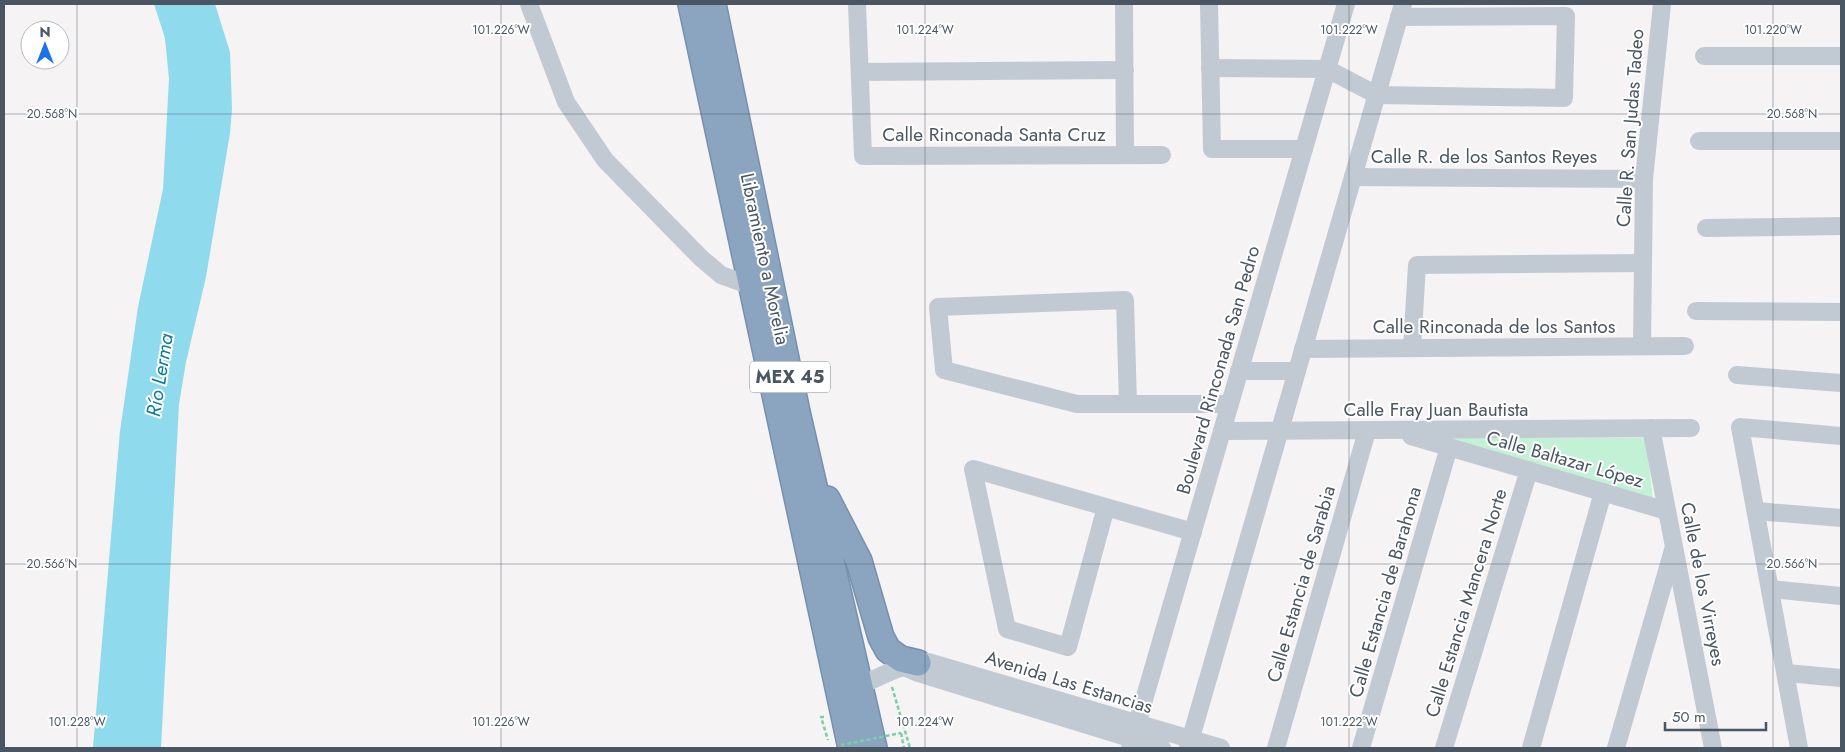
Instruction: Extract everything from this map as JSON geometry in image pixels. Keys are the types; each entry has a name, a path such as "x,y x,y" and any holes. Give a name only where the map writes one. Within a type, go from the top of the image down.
{"highway":[{"name":"Libramiento a Morelia","path":"691,4 752,286 846,747"},
{"name":"Libramiento a Morelia","path":"713,4 809,464 874,748"},
{"path":"809,464 858,561 881,637 888,650 901,660 903,668"}],"street":[{"path":"529,4 566,102 605,160 701,258 721,275 752,286"},
{"path":"857,4 860,72 1124,70"},
{"path":"1124,4 1125,155"},
{"path":"1209,4 1212,149 1304,149"},
{"name":"Boulevard Rinconada San Pedro","path":"1133,737 1346,4"},
{"name":"Calle R. San Judas Tadeo","path":"1642,346 1644,179 1662,4"},
{"path":"1189,744 1377,95 1401,10 1566,16 1564,98 1377,95 1327,69 1210,68"},
{"path":"1704,56 1841,56"},
{"name":"Calle Rinconada Santa Cruz","path":"860,72 863,156 1162,155"},
{"path":"1699,141 1841,141"},
{"name":"Calle R. de los Santos Reyes","path":"1353,177 1644,179"},
{"path":"1706,228 1841,226"},
{"path":"1412,348 1417,265 1643,263"},
{"path":"1128,404 1125,300 938,306 944,370 1077,404 1128,404 1230,404"},
{"path":"1696,311 1841,312"},
{"name":"Calle Rinconada de los Santos","path":"1303,349 1685,346"},
{"path":"1240,371 1297,371"},
{"path":"1737,375 1841,383"},
{"path":"1799,748 1787,672 1740,427 1841,436"},
{"name":"Calle de los Virreyes","path":"1651,428 1713,748"},
{"name":"Calle Fray Juan Bautista","path":"1222,432 1691,428"},
{"name":"Calle Estancia de Sarabia","path":"1276,748 1367,430"},
{"name":"Calle Baltazar López","path":"1393,430 1667,511"},
{"name":"Calle Estancia de Barahona","path":"1361,748 1449,447"},
{"path":"1106,507 1068,647 1007,629 973,469 1106,507 1193,532"},
{"name":"Calle Estancia Mancera Norte","path":"1444,748 1529,470"},
{"path":"1531,748 1603,492"},
{"path":"1756,511 1841,518"},
{"path":"1616,748 1674,547"},
{"path":"1770,590 1841,596"},
{"name":"Avenida Las Estancias","path":"903,668 928,662 1162,748"},
{"path":"861,685 903,668"},
{"path":"1787,672 1841,678"},
{"name":"Avenida Las Estancias","path":"1133,737 1221,748"}],"path":[{"path":"903,668 910,748"},
{"path":"846,747 901,733 904,748"}],"green space":[{"path":"1440,438 1646,438 1653,501"}],"water":[{"name":"Río Lerma","path":"154,4 215,4 230,52 232,109 230,133 206,277 186,362 179,404 161,748 93,748 120,431 138,307 163,189 169,79 165,38"}]}
